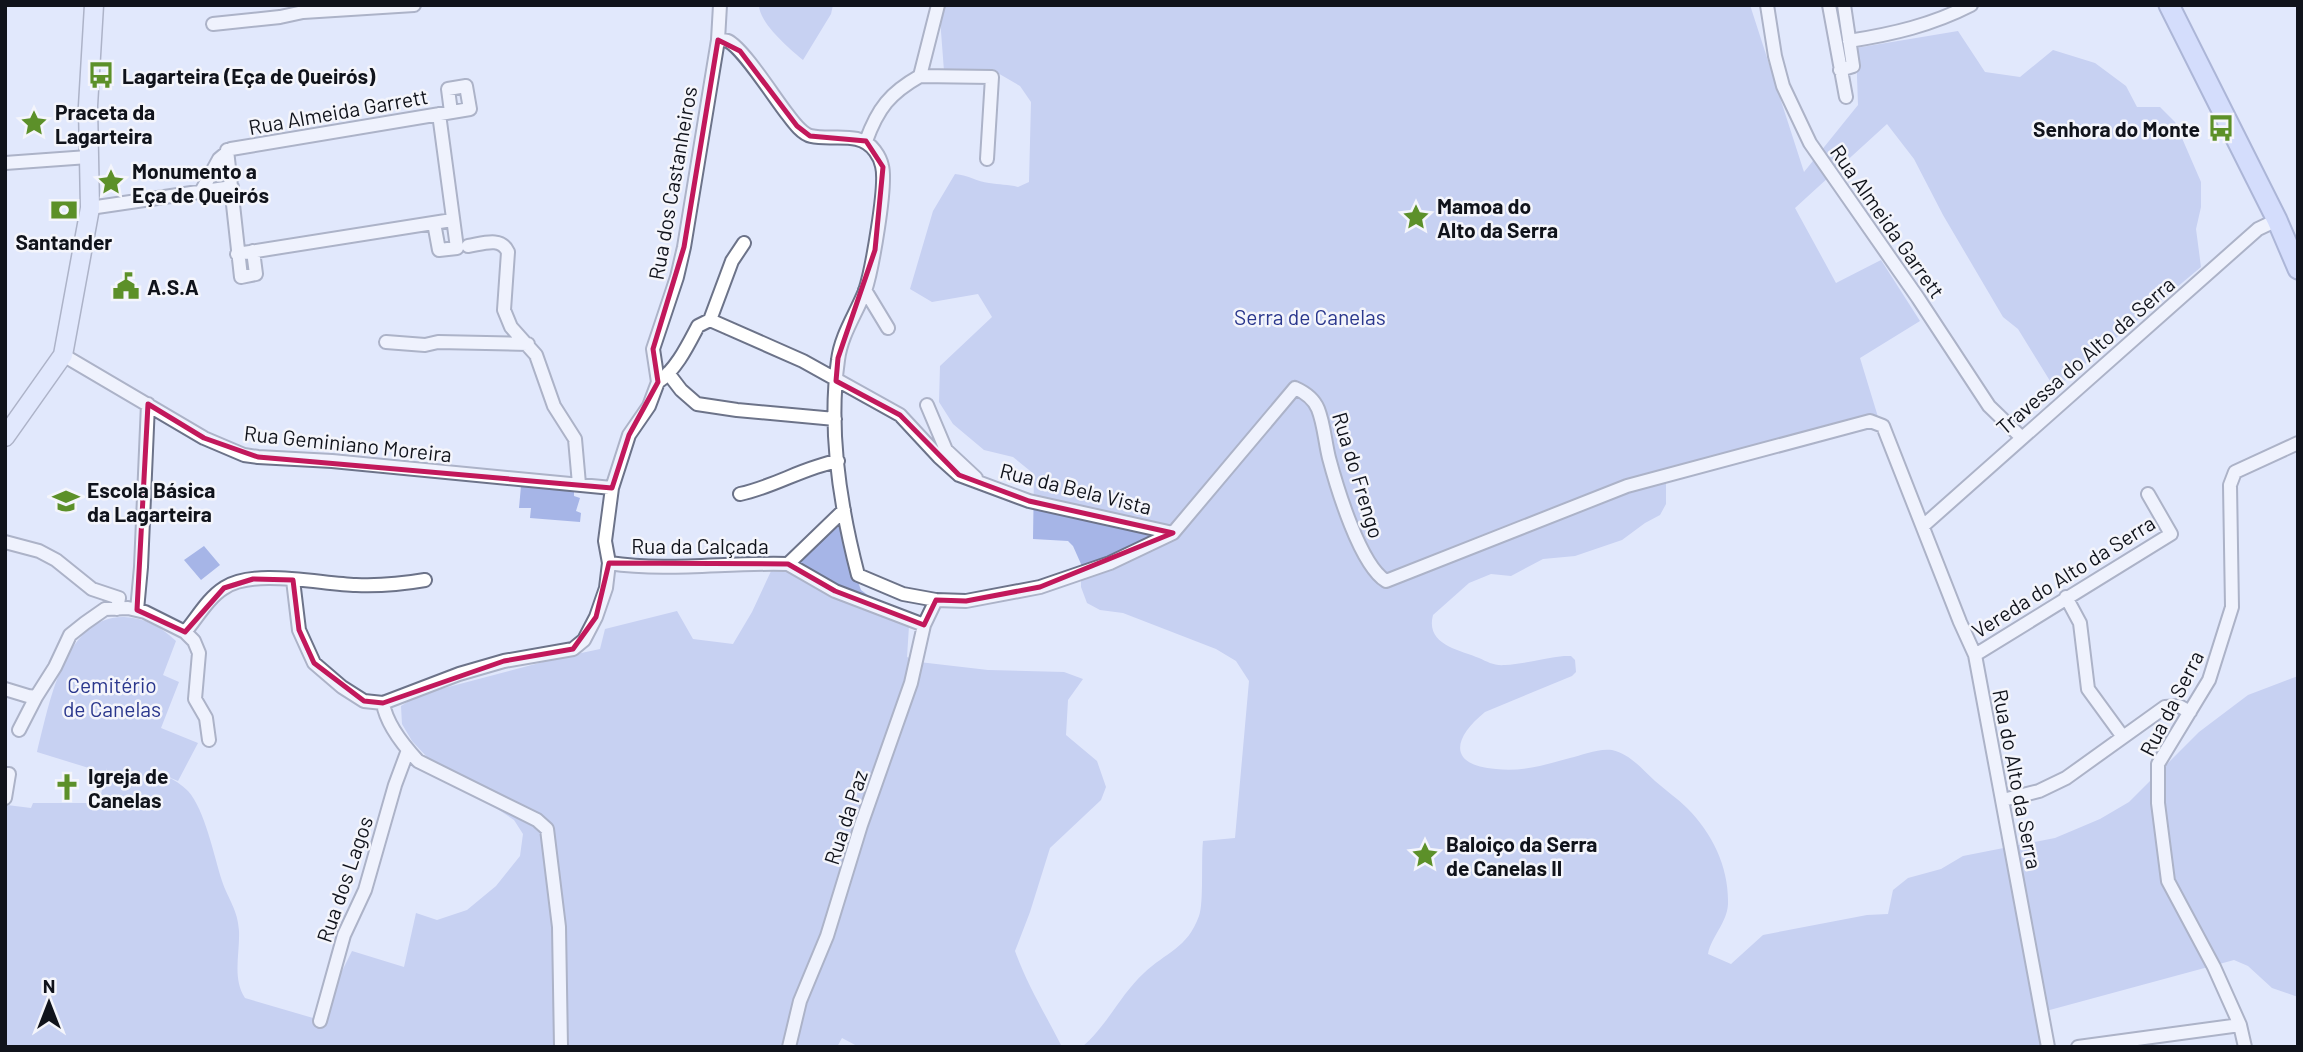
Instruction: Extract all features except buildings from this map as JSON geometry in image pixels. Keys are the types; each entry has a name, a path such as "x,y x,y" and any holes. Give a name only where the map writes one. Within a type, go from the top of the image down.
{"main road":[{"path":"5,437 63,355 90,208 88,106 94,5"},
{"path":"2169,5 2277,220 2298,268"}],"street":[{"path":"213,24 303,12 414,5"},
{"name":"Rua dos Castanheiros","path":"658,382 653,349 684,247 718,40 720,5"},
{"path":"920,76 938,5"},
{"name":"Rua Almeida Garrett","path":"1768,5 1775,57 1783,86 1810,143 1989,405 2021,437"},
{"path":"1829,5 1846,97"},
{"path":"1840,70 1853,66 1844,5"},
{"path":"1849,41 1899,33 1944,19 1971,5"},
{"path":"718,40 727,41 740,51 797,126 810,136 846,137 866,141 875,117 897,89 920,76 992,76 987,159"},
{"name":"Rua Almeida Garrett","path":"229,150 445,113 453,220"},
{"name":"Rua do Frengo","path":"866,141 876,152 883,167 875,250 865,290 848,327 838,358 835,419 838,461 847,533 858,575 903,594 936,600 966,601 1040,587 1110,563 1173,533 1294,387 1305,392 1318,408 1337,483 1365,557 1379,577 1386,581 1627,486 1870,421 1883,426 1923,526"},
{"path":"229,150 241,277 256,274 253,251"},
{"path":"202,190 217,161 229,150"},
{"path":"5,163 88,157"},
{"path":"90,208 232,187"},
{"path":"237,254 453,220 462,247"},
{"name":"Travessa do Alto da Serra","path":"1923,526 2258,229 2277,220"},
{"path":"435,223 439,250 499,242 506,247 508,252 503,310 511,327 536,355 554,406 575,439 579,484"},
{"path":"612,488 629,436 649,406 658,382 686,349 698,326 710,320 732,261 744,243"},
{"path":"865,290 888,328"},
{"name":"Rua da Bela Vista","path":"710,320 792,356 900,415 959,475 1030,501 1173,533"},
{"path":"386,342 425,345 438,342 528,344"},
{"name":"Rua Geminiano Moreira","path":"63,355 204,438 231,451 258,457 332,461 612,488"},
{"path":"668,373 681,390 697,404 835,419"},
{"path":"137,610 148,404"},
{"path":"927,405 946,450 956,462 973,473 980,484"},
{"name":"Rua da Serra","path":"2245,1047 2240,1024 2214,967 2168,881 2158,803 2158,764 2209,680 2232,607 2230,485 2235,472 2298,443"},
{"path":"740,494 754,491 817,465 838,461"},
{"name":"Rua da Calçada","path":"612,488 605,541 609,563 632,566 788,564 844,510"},
{"name":"Vereda do Alto da Serra","path":"1975,655 2171,534 2148,494"},
{"name":"Rua do Alto da Serra","path":"1923,526 1975,655 2050,1046"},
{"path":"5,542 39,551 56,559 92,589 119,598 117,609"},
{"path":"293,580 299,630 314,663 342,687 364,701 383,703 459,674 504,661 573,649 584,640 596,617 606,588 609,563"},
{"path":"788,564 835,591 924,625"},
{"path":"185,632 215,595 224,588 253,579 394,586 425,580"},
{"path":"2066,597 2080,623 2088,689 2123,737"},
{"name":"Rua da Paz","path":"789,1047 800,1000 827,936 911,683 924,625 936,600"},
{"path":"19,730 70,635 105,609 137,610 185,632 194,641 199,653 195,699 206,718 209,740"},
{"path":"5,689 36,697"},
{"path":"383,703 384,710 408,750 418,761 537,820 547,829 559,926 561,1047"},
{"path":"2003,800 2039,791 2066,778 2165,707 2179,706 2190,712"},
{"name":"Rua dos Lagos","path":"320,1021 344,935 365,890 395,785 408,750"},
{"path":"5,797 7,774"},
{"path":"2078,1047 2240,1024"}],"highlighted area":[{"path":"718,40 740,51 797,126 810,136 866,141 883,167 875,250 838,358 836,381 900,415 959,475 1029,501 1173,533 1040,587 966,601 936,600 924,625 835,591 788,564 609,563 596,617 573,649 504,661 383,703 364,701 314,663 299,630 293,580 253,579 224,588 185,632 137,610 148,404 204,438 258,457 612,488 629,435 658,382 653,349 684,247"}],"green space":[{"path":"759,5 833,5 831,14 803,60 769,27"},
{"name":"Serra de Canelas","path":"939,5 1750,5 1804,172 1858,105 1856,48 1958,31 1985,72 2020,77 2053,50 2095,63 2126,86 2137,107 2160,107 2175,122 2201,182 2201,207 2196,229 2201,267 2055,389 2018,329 2003,317 1943,215 1914,159 1887,124 1795,208 1836,283 1881,260 1920,321 1860,358 1882,430 1871,427 1666,483 1666,504 1660,515 1622,540 1575,556 1543,559 1511,576 1491,574 1469,583 1433,615 1432,625 1434,633 1446,645 1494,664 1564,656 1571,656 1575,660 1576,672 1572,676 1485,712 1462,740 1462,756 1480,766 1506,770 1533,767 1607,750 1618,752 1635,762 1687,808 1705,829 1718,852 1726,877 1728,904 1708,954 1731,964 1763,935 1867,915 1888,914 1893,890 1908,878 1941,869 1963,856 2055,838 2100,819 2129,802 2199,732 2248,695 2298,676 2298,997 2272,988 2248,966 2234,960 2035,1014 2041,1047 1082,1047 1099,1030 1135,982 1182,943 1194,927 1201,902 1203,841 1235,838 1249,681 1236,661 1216,649 1123,613 1100,610 1087,603 1081,587 1081,564 1073,546 1068,541 1033,539 1034,474 1013,457 984,450 953,424 939,402 940,366 992,317 978,294 932,302 910,289 933,211 955,174 1018,187 1029,182 1031,102 1020,86 996,72 944,71"},
{"path":"521,486 574,491 574,496 580,498 576,511 581,513 580,522 530,518 531,508 519,508"},
{"name":"Cemitério de Canelas","path":"841,526 846,550 861,590 909,626 907,657 919,662 988,670 1064,672 1083,679 1068,700 1066,735 1097,761 1106,787 1101,800 1050,848 1015,951 1062,1047 859,1047 842,1038 837,1047 5,1047 5,812 7,805 31,808 33,803 99,803 107,768 105,773 37,752 62,667 86,631 103,621 124,617 139,619 159,628 176,641 163,675 179,682 161,728 198,743 178,781 168,777 188,791 204,821 222,881 237,917 238,974 245,998 313,1018 329,997 352,951 404,967 416,913 437,920 467,910 496,886 520,856 523,834 514,820 440,771 412,741 402,724 401,706 418,695 600,649 605,629 677,611 693,639 733,644 772,569 816,534"},
{"path":"204,546 220,565 201,580 184,560"}],"place":[{"name":"Lagarteira (Eça de Queirós)","path":"101,75"},
{"name":"Praceta da Lagarteira","path":"34,123"},
{"name":"Senhora do Monte","path":"2221,128"},
{"name":"Monumento a Eça de Queirós","path":"111,182"},
{"name":"Santander","path":"64,210"},
{"name":"Mamoa do Alto da Serra","path":"1416,217"},
{"name":"A.S.A","path":"126,286"},
{"name":"Escola Básica da Lagarteira","path":"66,501"},
{"name":"Igreja de Canelas","path":"67,787"},
{"name":"Baloiço da Serra de Canelas II","path":"1425,855"}]}
